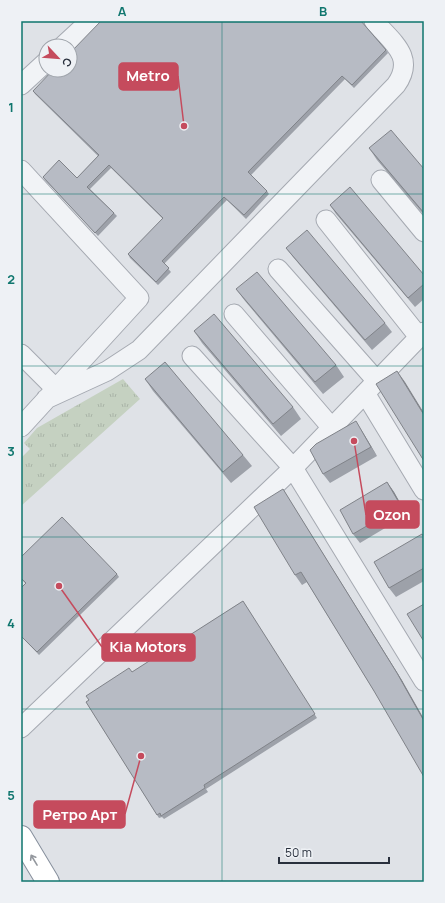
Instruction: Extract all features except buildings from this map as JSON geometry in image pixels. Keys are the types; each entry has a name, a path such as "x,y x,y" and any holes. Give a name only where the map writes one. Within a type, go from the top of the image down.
{"highway":[{"path":"21,837 48,882"}],"street":[{"path":"72,38 90,21"},
{"path":"51,394 107,371 139,350 396,85 403,76 405,65 401,53 374,21"},
{"path":"21,85 38,69"},
{"path":"21,170 139,298 21,427"},
{"path":"381,180 424,232"},
{"path":"22,723 293,468 370,386 422,334 326,220"},
{"path":"278,269 370,386 424,490"},
{"path":"234,314 332,428"},
{"path":"21,354 51,394"},
{"path":"192,356 293,468 424,681"}],"green space":[{"path":"123,379 140,399 21,506 21,458 30,449 24,443 37,428"}],"place":[{"name":"Metro","path":"184,126"},
{"name":"Ozon","path":"354,441"},
{"name":"Kia Motors","path":"59,586"},
{"name":"Ретро Арт","path":"141,756"}]}
